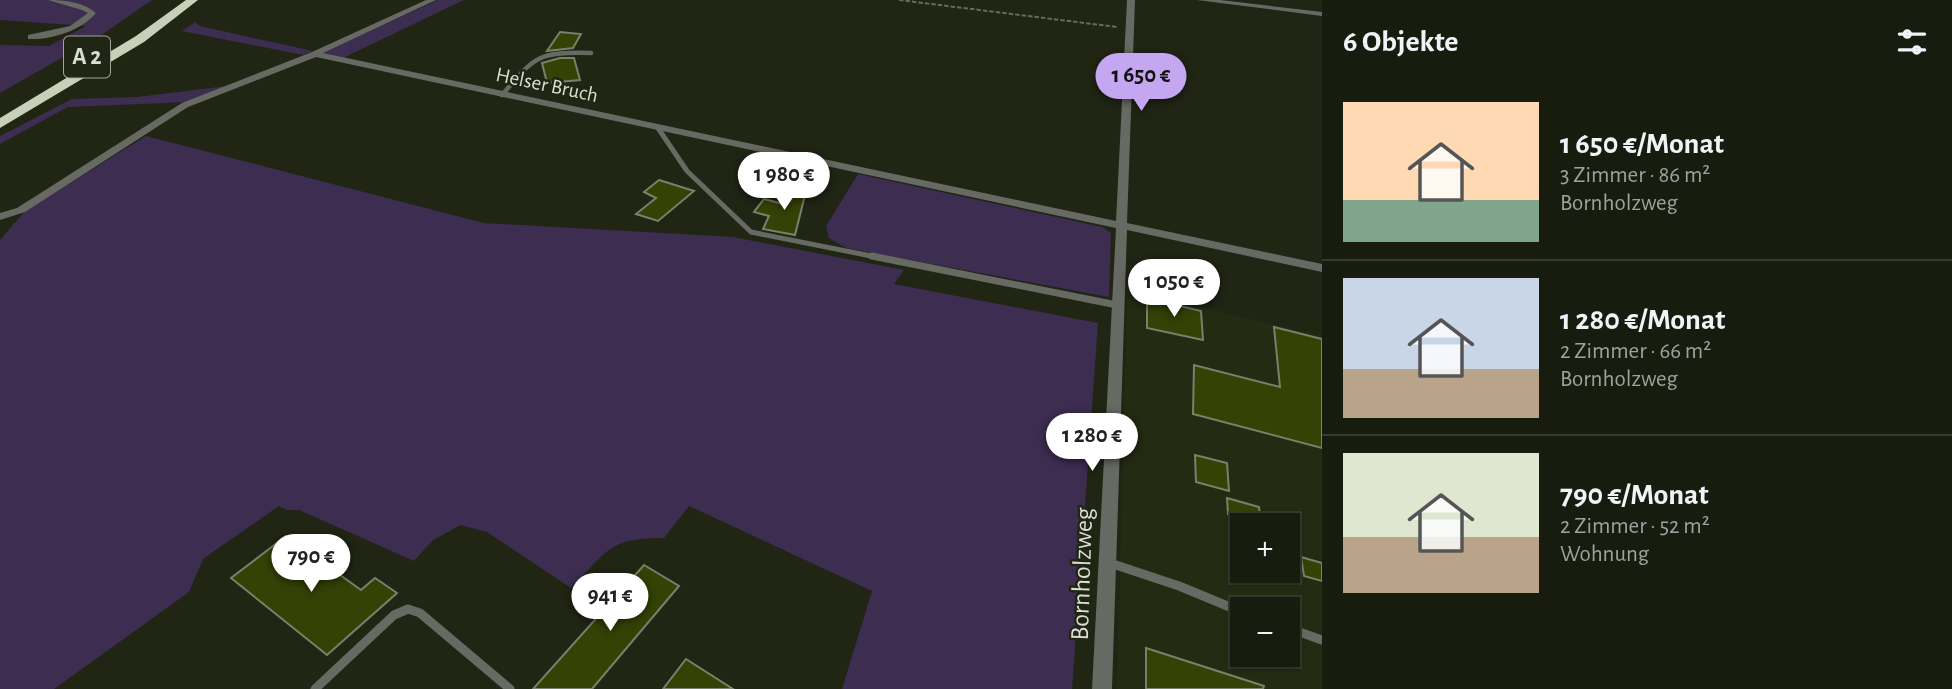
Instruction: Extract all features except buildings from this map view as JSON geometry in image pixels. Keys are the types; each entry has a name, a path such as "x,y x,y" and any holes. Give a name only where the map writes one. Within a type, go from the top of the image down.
{"highway":[{"name":"A 2","path":"0,107 82,60 170,0"},
{"name":"A 2","path":"0,124 140,39 194,0"}],"street":[{"path":"31,37 70,29 88,20 92,13 85,8 52,0"},
{"path":"0,217 21,210 185,105 315,54 432,0"},
{"name":"Bornholzweg","path":"1102,689 1131,0"},
{"path":"1201,0 1264,4 1322,14"},
{"name":"Helser Bruch","path":"315,54 1322,268"}],"lane":[{"path":"502,95 536,56 548,52 591,53"},
{"path":"658,128 666,145 713,197 751,232 1117,305"},
{"path":"1107,562 1179,586 1230,607"},
{"path":"315,689 394,615 408,609 420,613 510,689"},
{"path":"1300,632 1322,639"}],"path":[{"path":"899,0 1129,28"}],"shaded area":[{"path":"0,0 152,0 100,36 0,93 0,45 49,46 86,26 0,20"},
{"path":"438,0 464,0 343,58 321,53"},
{"path":"195,22 200,26 313,51 303,55 182,31"},
{"path":"227,86 190,102 68,107 0,144 0,136 72,99 137,97"},
{"path":"146,136 484,223 733,237 904,270 894,284 1098,323 1072,689 842,689 872,591 689,506 664,538 631,541 610,549 571,588 487,532 461,525 433,540 414,561 299,510 287,510 279,506 203,559 189,592 54,689 0,689 0,240 25,211"},
{"path":"858,174 1102,227 1111,233 1109,297 846,248 829,238 826,226"},
{"path":"1127,289 1322,336 1322,689 1117,689"}]}
